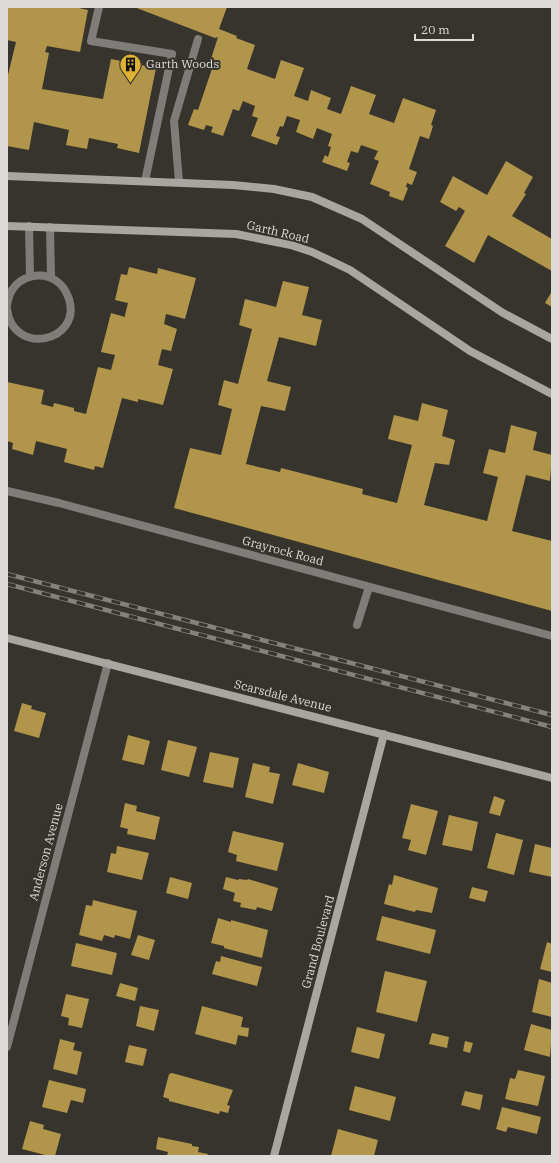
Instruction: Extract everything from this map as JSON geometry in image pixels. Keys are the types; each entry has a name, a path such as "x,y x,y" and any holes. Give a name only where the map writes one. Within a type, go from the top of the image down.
{"street":[{"path":"99,7 91,41 172,54 145,181"},
{"path":"179,182 174,121 198,39"},
{"path":"7,176 179,182 274,189 312,197 329,203 382,231 503,313 552,339"},
{"name":"Garth Road","path":"7,226 236,234 291,245 312,252 350,270 470,351 552,394"},
{"path":"29,226 30,276"},
{"path":"50,227 51,278"},
{"path":"7,305 11,291 20,281 30,276 40,275 59,282 66,290 71,306 67,323 61,331 52,337 42,340 27,338 12,326 7,309"},
{"name":"Grayrock Road","path":"7,491 59,503 552,636"},
{"path":"356,625 369,586"},
{"name":"Scarsdale Avenue","path":"7,638 552,778"},
{"name":"Anderson Avenue","path":"7,1047 108,663"},
{"name":"Grand Boulevard","path":"274,1156 384,734"}],"building":[{"name":"Garth Woods","path":"7,7 74,7 88,10 80,52 47,46 45,52 49,53 42,89 103,99 111,59 156,68 139,153 117,148 118,144 89,138 87,149 66,145 69,130 34,122 29,150 7,146 7,79 16,42 7,40"},
{"path":"134,7 227,7 219,29 237,36 236,38 255,45 247,69 275,79 281,60 304,68 294,96 308,101 311,90 331,98 327,109 341,114 351,86 376,95 369,114 394,123 403,98 436,110 431,125 433,126 429,139 420,136 409,169 417,172 412,185 407,183 406,187 408,188 403,201 389,196 390,192 370,184 379,161 374,159 378,151 361,145 358,153 351,151 347,162 350,163 347,171 322,162 325,155 328,157 331,147 328,146 332,134 317,128 313,139 296,132 300,120 287,116 283,127 280,126 276,136 280,137 277,145 251,136 258,118 252,116 255,106 243,101 239,111 233,109 223,136 211,132 213,127 206,125 204,130 188,125 194,109 198,110 215,60 211,59 218,37 215,38"},
{"path":"506,161 533,177 524,193 526,194 512,216 552,239 552,271 488,235 474,263 445,246 465,211 459,207 456,211 440,202 453,176 487,195"},
{"path":"129,267 157,274 158,268 196,278 185,319 166,314 164,324 177,329 171,351 162,349 158,365 173,369 163,405 138,399 138,402 122,398 103,468 95,466 94,470 64,462 67,449 36,441 33,455 12,449 13,443 7,441 7,382 44,390 41,404 53,407 54,403 74,408 74,411 86,414 98,367 111,370 115,355 101,352 111,313 125,317 128,303 115,300 121,274 127,275"},
{"path":"283,281 309,287 302,315 322,320 316,346 279,337 267,381 291,387 285,411 261,406 246,464 280,472 281,468 363,489 362,494 397,503 412,445 388,439 394,415 418,421 422,403 448,410 442,436 455,440 449,465 435,463 424,505 487,521 498,477 483,473 489,449 505,453 511,425 537,432 533,450 552,455 550,481 526,475 512,531 552,541 552,611 174,508 190,448 221,455 232,409 218,405 224,380 238,384 252,329 239,325 245,299 276,307"},
{"path":"552,291 552,307 545,303"},
{"path":"22,703 32,706 31,709 46,713 39,738 14,731"},
{"path":"128,735 150,741 144,765 122,760"},
{"path":"168,740 197,747 189,777 161,770"},
{"path":"210,752 239,758 233,788 203,782"},
{"path":"253,763 270,767 269,772 280,774 273,804 245,797"},
{"path":"298,763 329,772 324,793 292,785"},
{"path":"494,796 505,800 500,816 489,813"},
{"path":"125,803 137,806 136,811 160,817 155,840 127,834 128,829 120,827"},
{"path":"411,804 438,811 426,855 408,850 411,840 402,838"},
{"path":"449,815 478,822 472,851 442,845"},
{"path":"233,831 284,843 277,871 236,861 237,855 228,852"},
{"path":"496,833 523,840 514,875 487,868"},
{"path":"535,844 552,848 552,877 529,872"},
{"path":"117,846 149,853 142,880 107,872 111,853 116,854"},
{"path":"394,875 438,888 432,913 416,910 415,912 384,904 389,884 392,885"},
{"path":"170,877 192,883 188,899 166,893"},
{"path":"226,877 238,880 248,879 278,888 272,911 257,907 256,910 240,907 241,903 233,901 235,893 223,889"},
{"path":"472,887 488,891 485,902 469,898"},
{"path":"93,900 137,911 130,939 115,935 114,938 104,935 102,941 79,935 86,905 92,906"},
{"path":"382,916 436,930 430,954 376,940"},
{"path":"218,918 268,930 262,958 211,943"},
{"path":"138,935 155,940 149,960 131,955"},
{"path":"547,942 552,944 552,972 540,969"},
{"path":"76,943 117,953 112,975 71,966"},
{"path":"221,956 262,967 257,986 212,974 216,961 220,962"},
{"path":"385,971 427,981 417,1022 376,1012"},
{"path":"539,979 552,983 552,1017 532,1012"},
{"path":"120,983 138,988 135,1001 116,996"},
{"path":"66,994 89,999 82,1028 68,1025 69,1018 61,1016"},
{"path":"140,1006 159,1010 154,1031 136,1026"},
{"path":"202,1006 243,1017 241,1027 249,1028 248,1037 238,1035 236,1045 195,1034"},
{"path":"531,1024 552,1030 550,1057 524,1050"},
{"path":"357,1027 385,1034 379,1059 351,1052"},
{"path":"432,1033 449,1037 447,1048 429,1044"},
{"path":"60,1039 75,1043 73,1050 82,1052 77,1075 53,1069"},
{"path":"465,1041 473,1043 470,1053 463,1051"},
{"path":"129,1045 147,1049 143,1066 125,1062"},
{"path":"518,1070 545,1076 538,1106 505,1099 510,1078 515,1079"},
{"path":"172,1073 233,1090 227,1105 230,1106 228,1113 220,1111 219,1114 169,1101 169,1099 163,1097 169,1074"},
{"path":"49,1080 86,1089 83,1103 71,1100 67,1113 42,1107"},
{"path":"355,1086 396,1097 390,1121 349,1110"},
{"path":"465,1091 483,1095 480,1110 461,1105"},
{"path":"502,1107 541,1117 537,1134 508,1127 506,1132 496,1129"},
{"path":"30,1121 44,1125 43,1129 61,1134 55,1156 49,1156 22,1149"},
{"path":"338,1129 378,1140 374,1156 331,1156"},
{"path":"158,1137 192,1144 192,1146 199,1147 198,1152 208,1154 207,1156 167,1156 168,1152 156,1149"}],"railway":[{"path":"7,574 552,715"},
{"path":"7,584 552,727"}],"place":[{"name":"Garth Woods","path":"130,84"}]}
